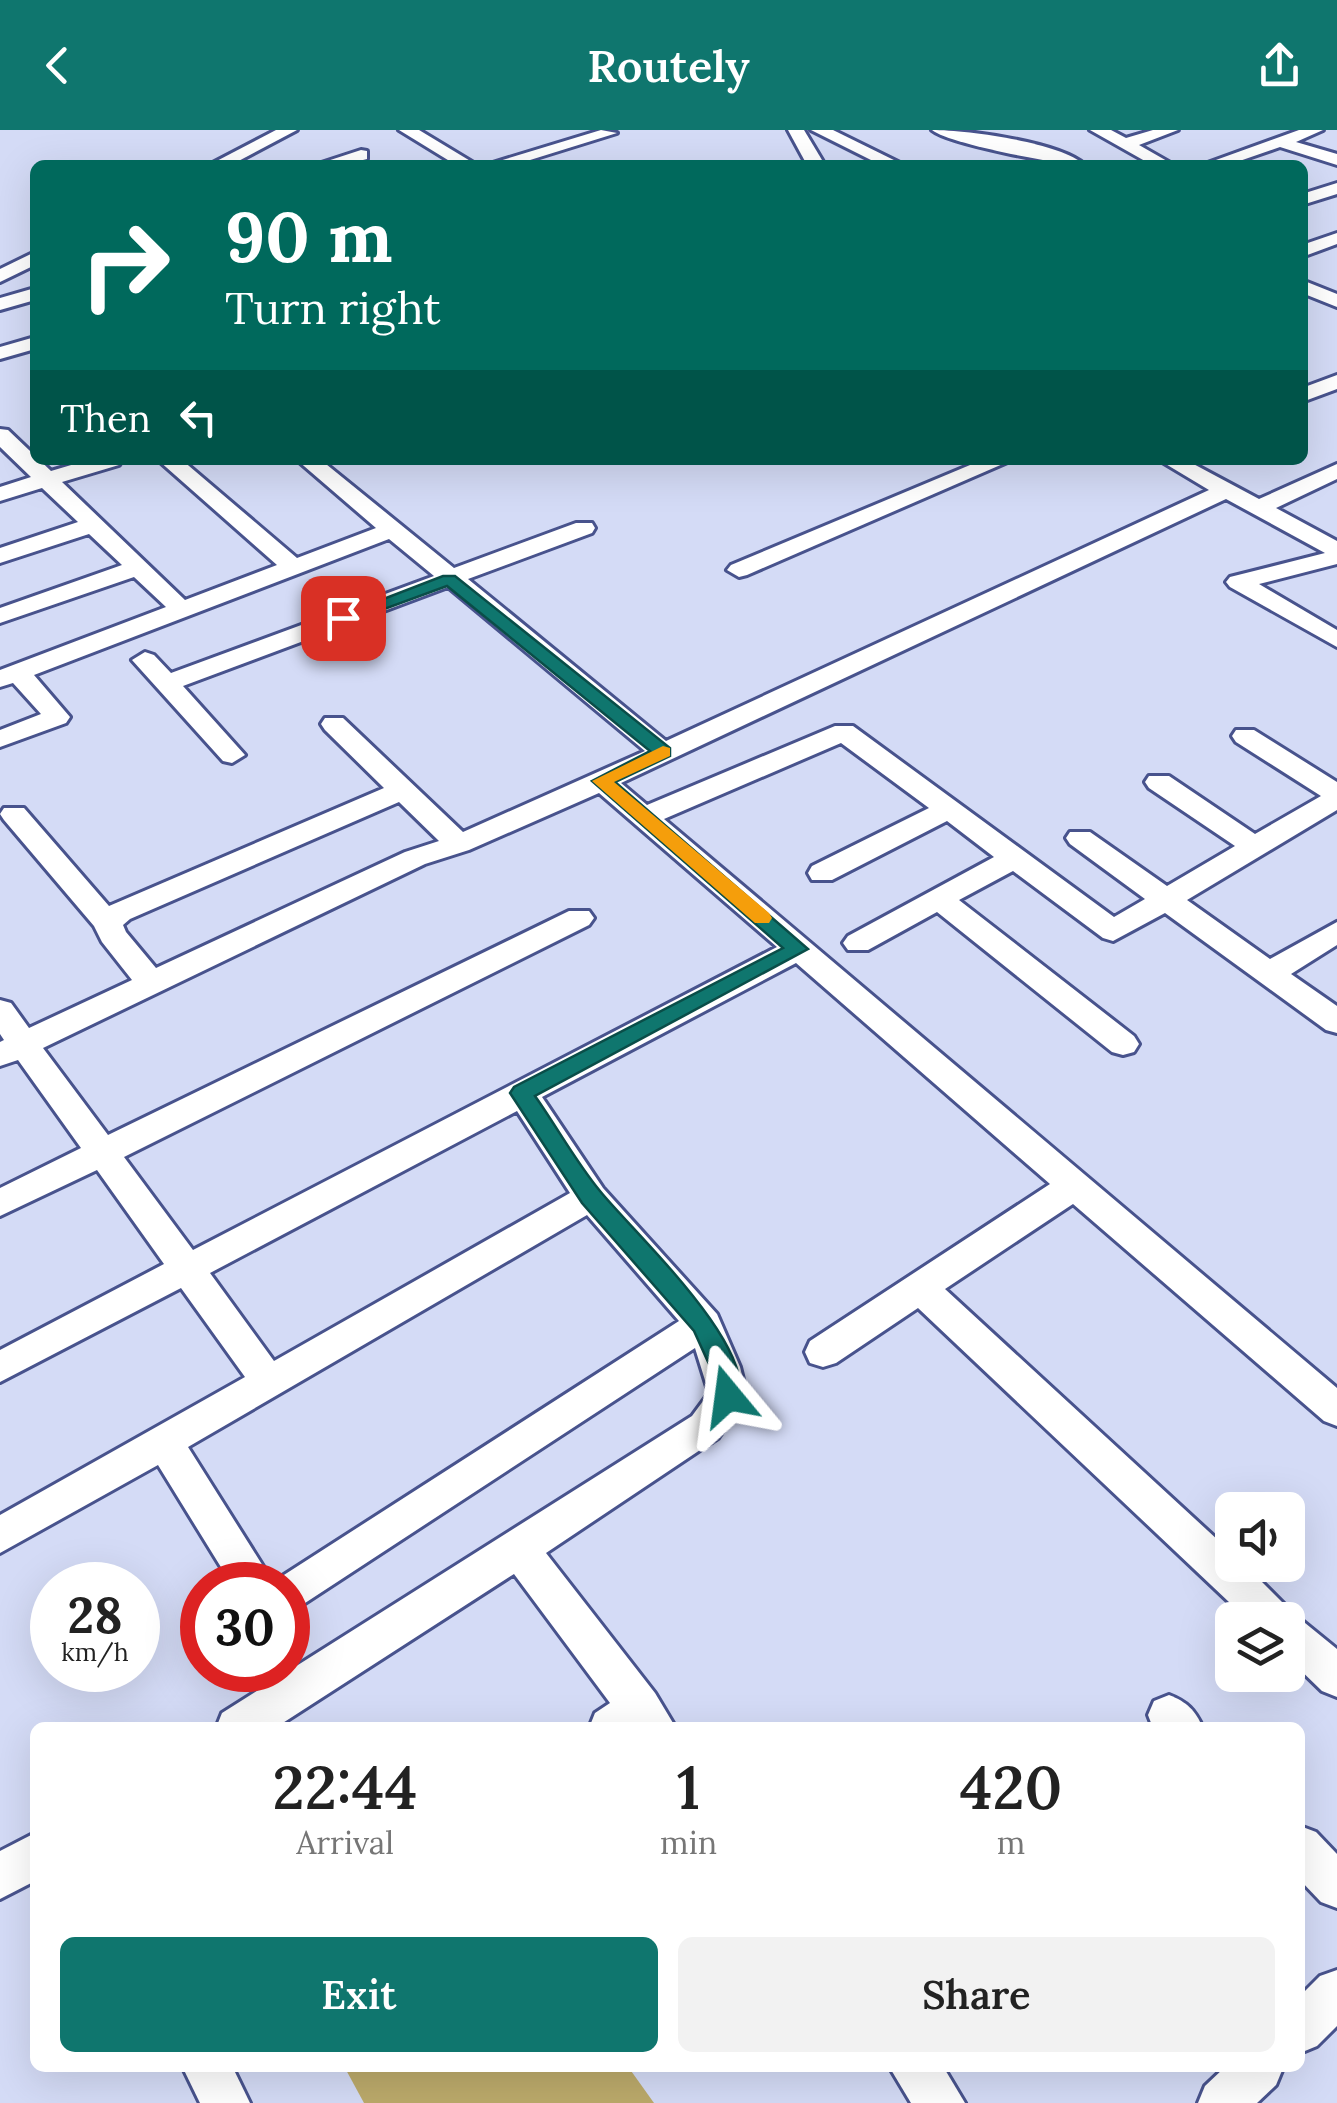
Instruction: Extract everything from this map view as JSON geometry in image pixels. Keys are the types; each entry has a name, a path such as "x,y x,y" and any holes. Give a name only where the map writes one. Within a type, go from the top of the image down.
{"street":[{"path":"228,160 288,130"},
{"path":"406,130 459,160"},
{"path":"514,160 609,133 603,130"},
{"path":"796,130 813,160"},
{"path":"819,130 884,160"},
{"path":"940,130 975,142 1053,154 1066,160"},
{"path":"1098,130 1155,160"},
{"path":"1125,144 1170,130"},
{"path":"1226,160 1315,130"},
{"path":"1280,142 1337,160"},
{"path":"478,146 495,160"},
{"path":"995,160 1021,150"},
{"path":"342,160 361,155"},
{"path":"1308,198 1337,188"},
{"path":"1308,250 1337,238"},
{"path":"0,276 30,261"},
{"path":"1308,289 1337,301"},
{"path":"0,304 30,295"},
{"path":"1308,313 1337,301"},
{"path":"0,353 30,345"},
{"path":"1308,393 1337,380"},
{"path":"0,435 30,464"},
{"path":"31,465 181,609"},
{"path":"0,494 95,465"},
{"path":"175,465 293,567"},
{"path":"314,465 663,752"},
{"path":"739,570 989,465"},
{"path":"1180,465 1337,553"},
{"path":"1260,508 1337,471"},
{"path":"12,1049 415,858 459,844 602,781 1227,490"},
{"path":"0,556 92,525"},
{"path":"166,684 584,528"},
{"path":"0,739 57,717 9,676 391,530"},
{"path":"1337,553 1238,582 1337,640"},
{"path":"0,616 138,567"},
{"path":"145,660 232,755"},
{"path":"334,724 459,844"},
{"path":"644,818 844,732 1113,930 1337,796 1245,736"},
{"path":"602,781 1337,1410"},
{"path":"1159,782 1255,847"},
{"path":"108,923 120,912 400,791"},
{"path":"822,872 949,809"},
{"path":"14,814 108,923 112,935 153,985"},
{"path":"1080,838 1337,1022"},
{"path":"858,943 1014,858"},
{"path":"939,899 1124,1044"},
{"path":"0,1203 579,918"},
{"path":"1268,974 1337,932"},
{"path":"0,1366 798,949"},
{"path":"0,1011 12,1049 103,1152 268,1382"},
{"path":"255,1722 705,1427 728,1396 726,1373 704,1324 591,1196 522,1093"},
{"path":"823,1352 1074,1186"},
{"path":"0,1535 591,1196"},
{"path":"920,1288 1257,1602"},
{"path":"310,1578 704,1324"},
{"path":"164,1442 240,1562"},
{"path":"519,1550 635,1721"},
{"path":"1305,1647 1337,1677"},
{"path":"1305,1853 1337,1886"},
{"path":"0,1877 30,1858"},
{"path":"1305,2024 1337,1994"},
{"path":"209,2072 226,2103"},
{"path":"917,2072 940,2103"},
{"path":"1222,2103 1255,2072"}],"shaded area":[{"path":"347,2072 632,2072 654,2103 364,2103"}],"slow traffic":[{"path":"663,752 602,781 762,918"}],"route":[{"path":"343,618 449,579 663,752 602,781 798,949 522,1093 591,1196 704,1324 726,1373 728,1396"}]}
